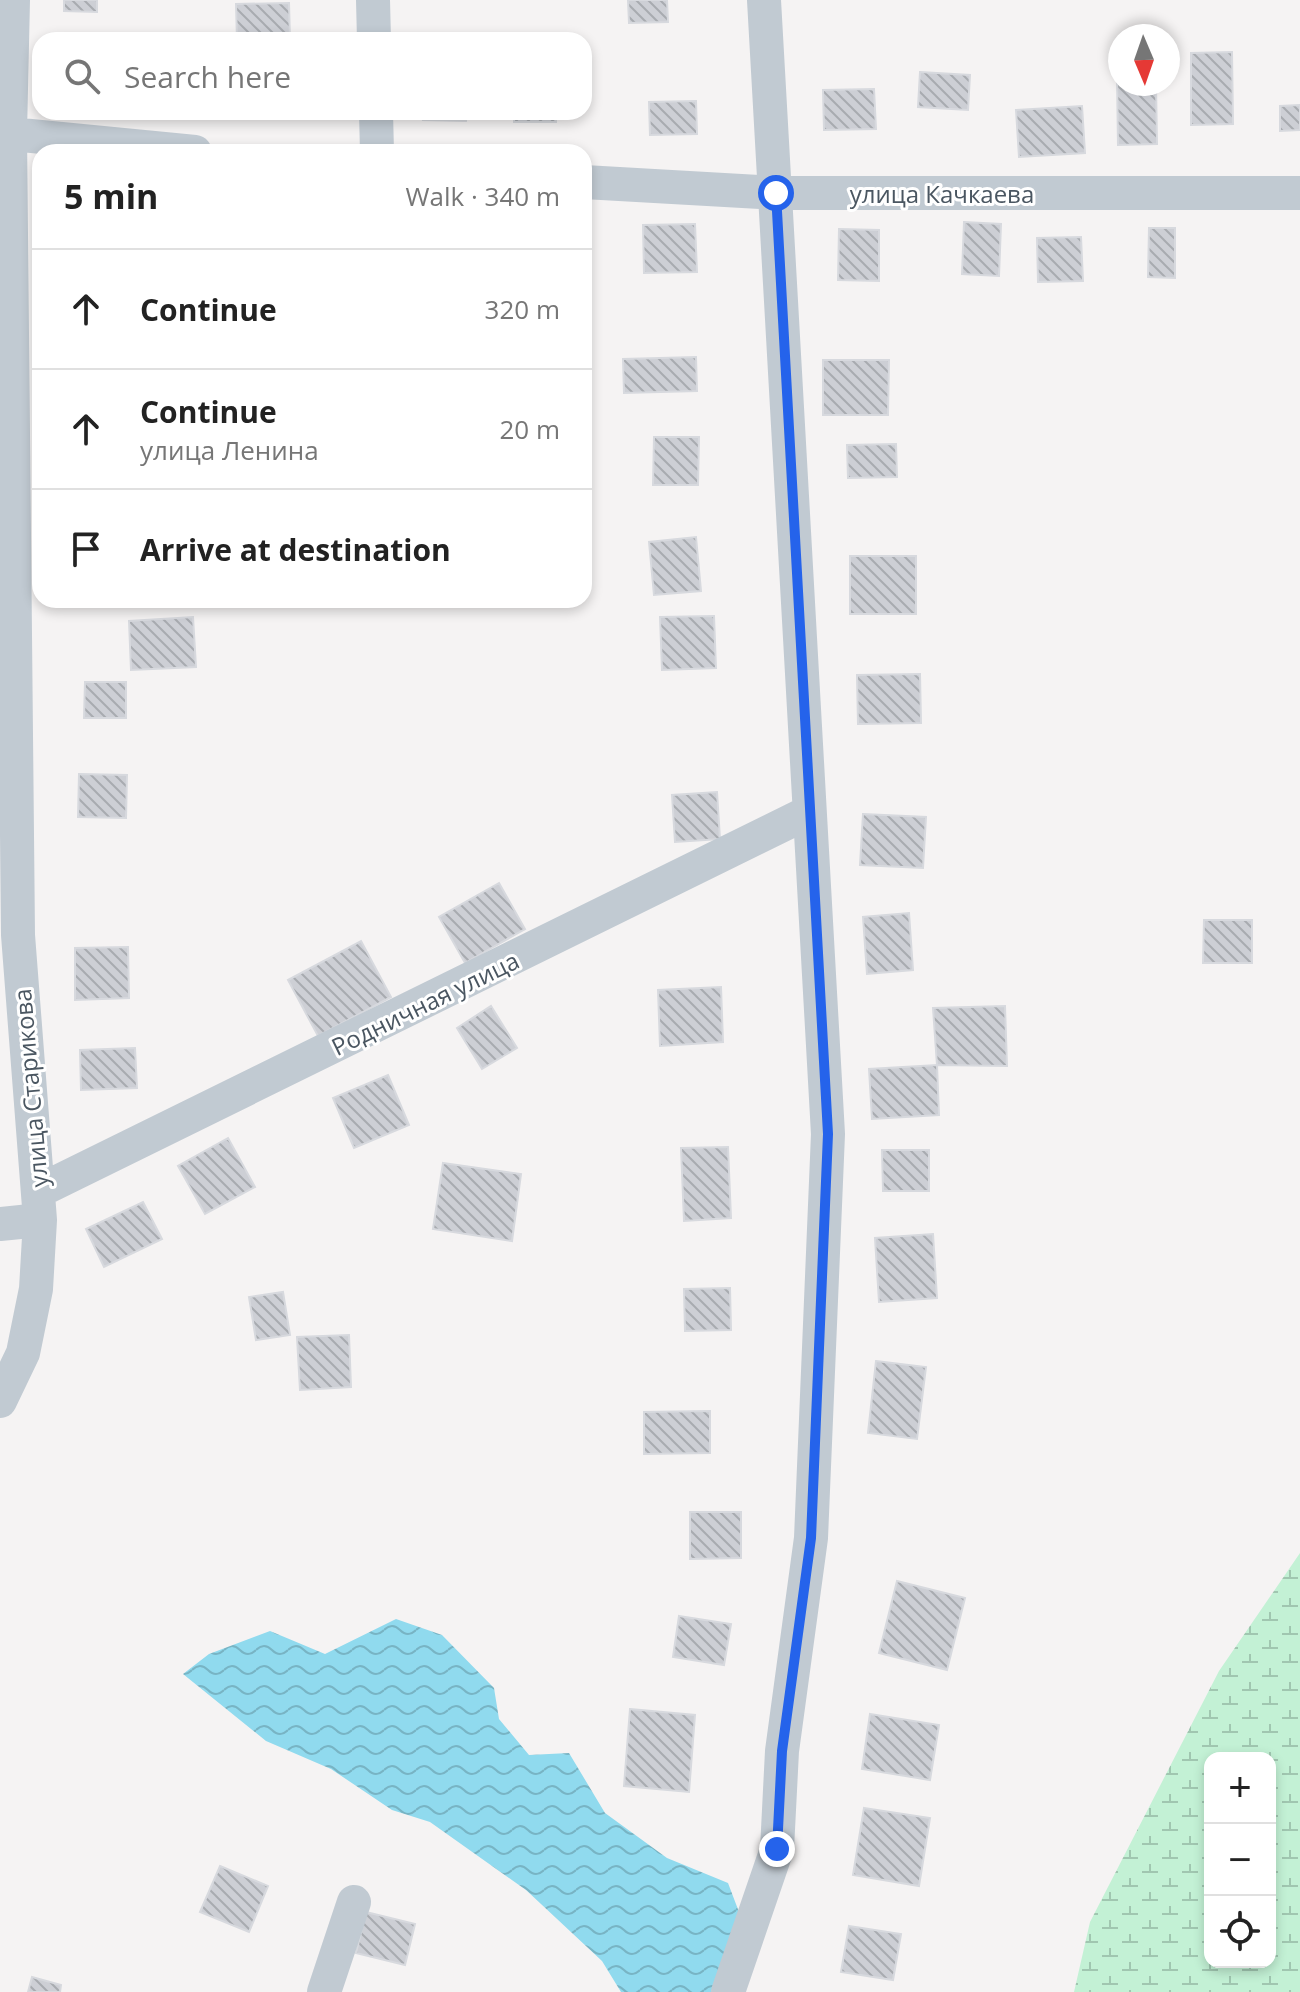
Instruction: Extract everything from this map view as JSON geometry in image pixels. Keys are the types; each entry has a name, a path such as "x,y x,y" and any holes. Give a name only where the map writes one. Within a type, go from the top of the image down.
{"street":[{"name":"улица Старикова","path":"0,1401 26,1340 36,1289 39,1205 18,935 5,133 13,0"},
{"path":"373,0 374,32"},
{"path":"728,1992 777,1849 782,1751 811,1538 828,1134 764,0"},
{"path":"376,120 377,144"},
{"path":"5,133 115,144"},
{"name":"улица Качкаева","path":"592,182 776,193 1300,193"},
{"name":"Родничная улица","path":"39,1205 809,812"},
{"path":"0,1224 39,1205"},
{"path":"324,1992 354,1902"}],"green space":[{"path":"1300,1553 1300,1992 1074,1992 1090,1922 1219,1671"}],"water":[{"path":"396,1619 442,1635 494,1688 499,1719 529,1755 569,1753 605,1813 667,1858 728,1883 739,1912 711,1992 621,1992 602,1961 526,1890 430,1822 392,1810 331,1769 266,1741 183,1674 209,1654 270,1631 325,1654"}],"building":[{"path":"64,0 97,0 97,12 64,11"},
{"path":"628,0 667,0 668,22 629,23"},
{"path":"289,3 290,32 237,32 236,4"},
{"path":"1232,52 1233,124 1191,125 1191,53"},
{"path":"920,72 970,75 968,110 918,107"},
{"path":"874,89 876,129 824,130 823,90"},
{"path":"1117,96 1156,96 1157,144 1118,145"},
{"path":"696,101 697,134 650,135 649,102"},
{"path":"1300,105 1300,130 1280,131 1280,106"},
{"path":"1082,106 1085,153 1019,157 1016,110"},
{"path":"514,120 556,120 556,122"},
{"path":"964,222 1001,224 999,276 962,274"},
{"path":"695,224 697,272 644,273 643,225"},
{"path":"1149,228 1175,228 1175,278 1148,277"},
{"path":"839,229 879,230 879,281 838,280"},
{"path":"1081,237 1083,281 1038,282 1037,238"},
{"path":"696,357 697,391 624,393 623,359"},
{"path":"823,360 889,360 888,415 823,415"},
{"path":"654,437 699,437 698,485 653,485"},
{"path":"896,444 897,477 848,478 847,445"},
{"path":"696,537 701,591 654,595 649,542"},
{"path":"850,556 916,556 916,614 850,614"},
{"path":"714,616 716,668 662,670 660,617"},
{"path":"193,617 196,667 131,670 129,621"},
{"path":"920,674 921,723 858,724 857,675"},
{"path":"85,682 126,682 126,718 84,718"},
{"path":"79,774 127,775 126,818 78,817"},
{"path":"717,792 720,839 675,842 672,795"},
{"path":"863,814 926,817 923,868 860,865"},
{"path":"499,883 525,929 465,963 439,917"},
{"path":"909,913 913,970 867,974 863,917"},
{"path":"1204,920 1252,920 1252,963 1203,963"},
{"path":"361,941 391,997 318,1036 288,980"},
{"path":"128,947 129,998 75,1000 75,948"},
{"path":"721,987 723,1042 660,1046 658,990"},
{"path":"491,1006 517,1048 482,1069 457,1028"},
{"path":"1005,1006 1007,1066 937,1065 933,1008"},
{"path":"135,1048 137,1088 81,1090 80,1050"},
{"path":"937,1065 939,1115 872,1119 869,1069"},
{"path":"388,1075 409,1125 354,1148 333,1098"},
{"path":"228,1138 255,1187 205,1214 178,1166"},
{"path":"728,1147 731,1218 684,1221 681,1148"},
{"path":"882,1150 929,1150 929,1191 883,1191"},
{"path":"443,1163 521,1174 512,1241 433,1229"},
{"path":"143,1202 162,1239 104,1267 86,1229"},
{"path":"933,1234 937,1298 879,1302 875,1238"},
{"path":"730,1288 731,1330 685,1331 684,1289"},
{"path":"283,1292 290,1335 256,1340 249,1297"},
{"path":"349,1335 351,1387 300,1390 297,1337"},
{"path":"876,1361 926,1367 917,1439 868,1433"},
{"path":"710,1411 710,1453 644,1454 644,1412"},
{"path":"690,1512 741,1512 741,1558 690,1559"},
{"path":"897,1581 965,1598 947,1670 879,1653"},
{"path":"679,1616 731,1624 724,1665 673,1657"},
{"path":"630,1709 695,1715 689,1792 624,1786"},
{"path":"870,1714 939,1725 930,1780 862,1769"},
{"path":"864,1808 930,1818 919,1886 853,1875"},
{"path":"220,1866 268,1886 249,1932 200,1912"},
{"path":"366,1912 415,1924 405,1965 356,1953"},
{"path":"849,1926 901,1934 893,1980 841,1972"},
{"path":"32,1977 61,1985 60,1992 28,1992"}],"route":[{"path":"776,193 828,1134 811,1538 782,1751 777,1849"}]}
